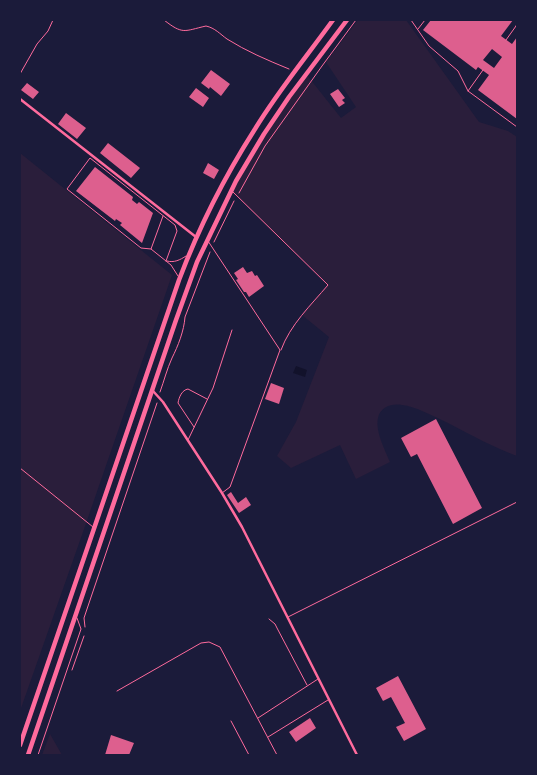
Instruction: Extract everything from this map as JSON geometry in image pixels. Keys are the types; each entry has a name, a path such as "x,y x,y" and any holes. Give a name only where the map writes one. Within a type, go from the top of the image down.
{"highway":[{"path":"20,745 179,280 196,237 255,128 333,20"},
{"path":"28,755 197,262 231,191 264,134 289,97 347,20"}],"street":[{"path":"20,98 196,237"},
{"path":"152,391 163,402 242,527 357,755"}],"lane":[{"path":"411,20 429,46 458,71 468,91 517,127"},
{"path":"418,30 425,20"},
{"path":"506,40 517,26"},
{"path":"468,91 483,70"},
{"path":"166,261 177,229 175,225 90,158 67,189 141,248 151,249 166,261 176,272 179,280"},
{"path":"222,493 230,487 285,338 328,285 231,191"},
{"path":"151,249 163,216"},
{"path":"207,240 280,350"},
{"path":"166,261 177,261 189,254"},
{"path":"188,441 213,388 232,330"},
{"path":"194,427 178,403 179,398 184,390 188,389 208,399"},
{"path":"20,468 95,529"},
{"path":"287,618 517,502"},
{"path":"38,755 80,629 76,615"},
{"path":"269,619 275,624 307,686"},
{"path":"117,691 201,643 209,642 220,647 277,755"},
{"path":"257,718 318,679"},
{"path":"268,737 329,699"},
{"path":"231,721 249,755"}],"path":[{"path":"20,74 53,20"},
{"path":"164,20 174,28 182,31 206,26 210,27 261,58 295,72"},
{"path":"72,670 86,630 84,618 86,608 171,359 178,344 185,323 185,317 212,247 237,196 265,146 356,20"}],"shaded area":[{"path":"358,20 406,20 479,122 508,131 517,137 517,456 413,407 391,405 381,411 377,423 383,446 390,462 356,479 340,445 291,468 277,456 296,422 329,337 302,315 328,285 231,191 264,134 306,74 341,118 356,107 326,62"},
{"path":"20,153 172,275 20,711"},
{"path":"296,366 307,370 305,377 293,373"},
{"path":"50,734 62,755 42,755"}],"building":[{"path":"431,20 513,20 501,36 512,44 517,37 517,119 478,90 489,75 478,67 476,70 423,30","holes":["492,49 502,57 494,68 483,60"]},
{"path":"211,70 230,84 221,96 210,87 209,89 201,83"},
{"path":"27,83 39,92 33,99 21,90"},
{"path":"196,88 209,98 203,107 189,97"},
{"path":"338,89 345,98 342,100 345,103 339,107 330,94"},
{"path":"66,113 86,128 77,139 58,124"},
{"path":"108,143 140,168 131,178 100,153"},
{"path":"208,163 219,170 214,179 203,173"},
{"path":"95,167 133,197 132,200 137,204 139,202 153,213 142,243 120,225 122,223 116,219 115,221 76,191"},
{"path":"243,267 247,273 252,271 255,276 257,275 264,286 249,297 236,280 238,279 234,273"},
{"path":"271,383 284,388 279,404 265,399"},
{"path":"436,419 482,508 453,524 417,454 411,457 401,438"},
{"path":"231,492 238,503 246,497 251,505 239,513 227,495"},
{"path":"398,676 426,729 404,741 396,727 405,723 391,697 383,701 376,688"},
{"path":"310,718 316,728 296,742 289,732"},
{"path":"111,735 134,743 129,755 105,755"}]}
